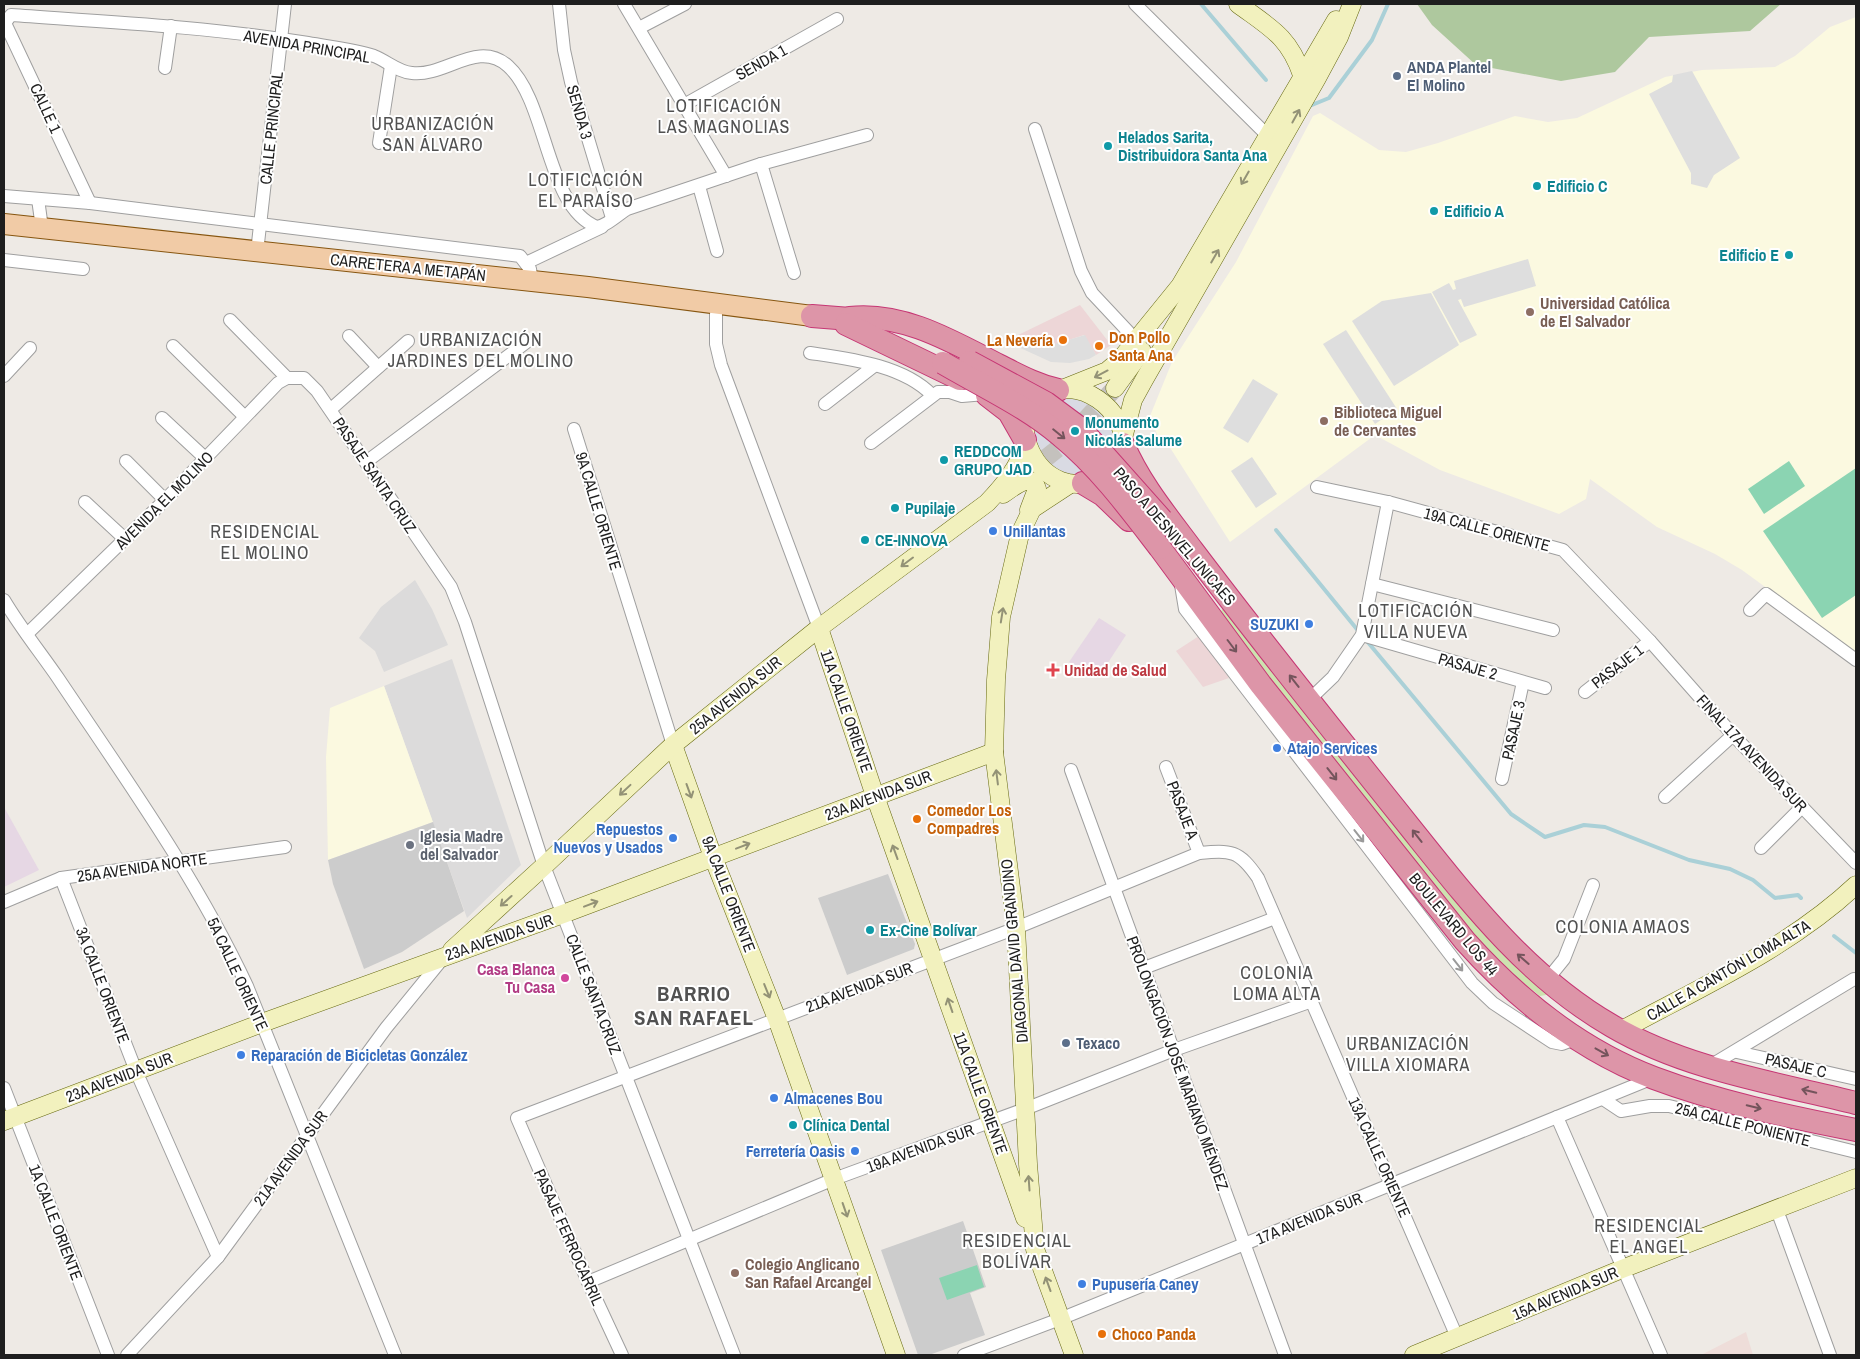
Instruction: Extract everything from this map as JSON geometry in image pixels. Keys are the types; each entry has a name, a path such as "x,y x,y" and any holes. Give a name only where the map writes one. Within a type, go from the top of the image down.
{"highway":[{"name":"PASO A DESNIVEL UNICAES","path":"812,316 848,321 953,359 1046,403 1081,429 1162,520 1240,613"},
{"path":"953,359 1060,390"},
{"path":"953,359 985,394 1009,412 1026,442"},
{"name":"PASO A DESNIVEL UNICAES","path":"953,359 1061,436 1118,495 1160,548 1203,608"},
{"path":"1123,441 1144,485 1240,613"},
{"path":"1077,483 1103,495 1132,523 1203,608"},
{"name":"BOULEVARD LOS 44","path":"1203,608 1274,701 1485,963 1553,1022 1578,1038 1654,1078 1735,1102 1856,1130"},
{"name":"BOULEVARD LOS 44","path":"1240,613 1485,920 1516,953 1562,993 1617,1029 1656,1048 1710,1066 1856,1103"},
{"path":"1485,963 1501,969 1545,1001 1550,1000 1554,994 1547,980"},
{"path":"1553,1022 1552,1010 1562,1005 1597,1026 1617,1029"}],"main road":[{"path":"1238,4 1266,25 1284,30 1295,38 1303,46 1310,72 1180,286 1136,340 1108,371 1040,398 1029,410 1024,425 1026,442 1036,461 1060,481 1077,483 1096,479 1110,470 1118,458 1134,400 1144,380 1310,72 1330,29 1351,4"},
{"name":"CARRETERA A METAPÁN","path":"4,224 257,252 529,272 715,308 748,306 812,316"},
{"path":"1115,388 1175,302 1180,286"},
{"path":"1060,390 1082,390 1100,399 1115,415 1123,441"},
{"name":"25A AVENIDA SUR","path":"446,955 673,745 819,628 982,506 1008,480 1018,466 1026,442"},
{"path":"982,506 1022,477"},
{"path":"982,506 1026,480 1030,480 1035,484 1037,494 1026,513 1020,534"},
{"name":"DIAGONAL DAVID GRANDINO","path":"1060,1319 1035,1249 1025,1109 1016,928 994,752 996,680 1001,617 1020,534 1032,509 1077,483"},
{"name":"11A CALLE ORIENTE","path":"819,628 875,796 1035,1249"},
{"name":"9A CALLE ORIENTE","path":"673,745 713,857 777,1019 896,1355"},
{"name":"23A AVENIDA SUR","path":"9,1119 262,1023 563,914 994,752"},
{"name":"CALLE A CANTÓN LOMA ALTA","path":"1617,1029 1775,946 1854,891"},
{"name":"15A AVENIDA SUR","path":"1414,1355 1622,1269 1856,1178"},
{"path":"1060,1319 1074,1355"}],"street":[{"name":"CALLE PRINCIPAL","path":"257,252 285,4"},
{"name":"SENDA 3","path":"560,4 564,50 604,224"},
{"path":"624,4 726,176"},
{"path":"639,28 684,4"},
{"path":"1135,4 1269,137"},
{"name":"AVENIDA PRINCIPAL","path":"11,15 171,26 281,39 361,52 406,72 419,73 483,55 493,56 508,66 525,89 567,199 578,214 590,225 604,224"},
{"name":"CALLE 1","path":"11,15 7,18 6,23 90,203"},
{"name":"SENDA 1","path":"684,105 837,19"},
{"path":"165,68 171,26"},
{"path":"379,143 391,66"},
{"path":"1035,129 1081,271 1092,293 1136,340"},
{"path":"4,196 90,203 520,256 529,272 627,209 761,164 866,136"},
{"path":"761,164 794,273"},
{"path":"699,186 717,250"},
{"path":"38,199 42,228"},
{"path":"4,260 83,269"},
{"name":"11A CALLE ORIENTE","path":"715,308 716,344 721,365 819,628"},
{"path":"230,320 287,378"},
{"path":"349,336 378,367"},
{"path":"331,409 408,341"},
{"path":"366,462 528,341"},
{"path":"173,346 244,416"},
{"path":"4,376 30,348"},
{"path":"810,353 874,366 918,382 932,396"},
{"path":"825,404 874,366"},
{"name":"PASAJE SANTA CRUZ","path":"287,378 304,378 331,409 443,574"},
{"name":"AVENIDA EL MOLINO","path":"27,634 165,500 244,416 287,378"},
{"path":"871,443 932,396 944,392 962,396 985,394"},
{"path":"162,418 205,458"},
{"name":"9A CALLE ORIENTE","path":"574,429 673,745"},
{"path":"126,461 165,500"},
{"name":"19A CALLE ORIENTE","path":"1317,487 1388,502 1563,550 1650,641"},
{"path":"85,502 125,539"},
{"path":"1309,700 1334,677 1362,635 1388,502"},
{"name":"CALLE SANTA CRUZ","path":"443,574 465,622 544,866 734,1355"},
{"path":"1182,584 1185,610 1472,983 1493,1003 1552,1042 1562,1044 1578,1038"},
{"path":"1372,584 1553,630"},
{"path":"1750,610 1766,594 1856,660"},
{"name":"5A CALLE ORIENTE","path":"6,608 27,634 107,751 179,863 228,946 262,1023 395,1355"},
{"name":"PASAJE 2","path":"1362,635 1545,688"},
{"name":"PASAJE 1","path":"1585,692 1650,641"},
{"name":"FINAL 17A AVENIDA SUR","path":"1650,641 1734,735 1856,863"},
{"name":"PASAJE 3","path":"1502,778 1523,682"},
{"path":"1665,797 1734,735"},
{"name":"PASAJE A","path":"1166,767 1199,853"},
{"name":"PROLONGACIÓN JOSÉ MARIANO MÉNDEZ","path":"1071,770 1285,1355"},
{"path":"1761,848 1802,807"},
{"name":"25A AVENIDA NORTE","path":"4,902 61,878 285,847"},
{"name":"13A CALLE ORIENTE","path":"1199,853 1224,851 1240,856 1258,878 1458,1337"},
{"name":"21A AVENIDA SUR","path":"518,1118 1016,928 1114,886 1199,853"},
{"name":"3A CALLE ORIENTE","path":"61,878 136,1071 218,1257"},
{"path":"1547,980 1564,959 1593,885"},
{"path":"1144,968 1275,918"},
{"name":"21A AVENIDA SUR","path":"127,1355 218,1257 386,1028 446,955"},
{"path":"1710,1066 1737,1052 1854,979"},
{"name":"19A AVENIDA SUR","path":"588,1282 834,1179 1025,1109 1174,1050 1312,1001"},
{"name":"PASAJE C","path":"1737,1052 1856,1079"},
{"name":"17A AVENIDA SUR","path":"964,1355 1060,1319 1654,1078"},
{"name":"1A CALLE ORIENTE","path":"4,1088 9,1119 108,1355"},
{"name":"25A CALLE PONIENTE","path":"1602,1099 1621,1112 1650,1106 1669,1106 1856,1152"},
{"path":"1557,1117 1661,1355"},
{"name":"PASAJE FERROCARRIL","path":"518,1118 588,1282 622,1355"},
{"path":"1777,1210 1830,1355"}],"shaded area":[{"name":"Universidad Católica de El Salvador","path":"1856,17 1856,653 1742,570 1715,554 1657,527 1590,479 1586,499 1559,514 1440,470 1375,435 1230,542 1169,446 1158,437 1150,416 1172,362 1236,262 1313,116 1320,113 1379,150 1406,152 1515,116 1548,122 1577,118 1665,77 1702,70 1775,67 1795,56 1830,27"},
{"path":"1692,71 1740,158 1714,175 1707,188 1691,184 1691,173 1649,94 1672,82 1673,75"},
{"path":"1528,259 1536,286 1464,307 1461,299 1458,300 1477,335 1460,343 1432,292 1449,283 1453,290 1456,289 1454,281"},
{"path":"1431,293 1459,345 1394,386 1352,321 1382,301"},
{"path":"1080,305 1111,345 1096,355 1084,335 1038,350 1016,336"},
{"path":"1346,330 1397,409 1375,424 1323,344"},
{"path":"1085,335 1096,355 1089,359 1070,363 1051,362 1007,342 1016,336 1038,349"},
{"path":"1253,379 1278,394 1248,443 1223,428"},
{"path":"1073,394 1103,409 1117,437 1117,447 1091,475 1064,475 1040,456 1031,429 1037,413"},
{"path":"1252,457 1277,494 1256,508 1231,471"},
{"path":"415,580 432,609 448,645 384,672 375,651 359,638 381,607"},
{"path":"1099,618 1126,635 1098,678 1069,662"},
{"path":"1199,636 1229,678 1203,687 1176,651"},
{"path":"452,659 521,865 467,918 384,686"},
{"path":"384,686 433,822 328,860 326,757 330,708"},
{"path":"4,807 39,870 4,887"},
{"path":"433,822 464,911 402,952 364,969 333,884 328,860"},
{"name":"Ex-Cine Bolívar","path":"888,874 915,944 914,949 847,975 818,898"},
{"path":"963,1221 986,1287 970,1293 985,1335 929,1355 918,1355 881,1250"},
{"path":"1746,1332 1753,1355 1701,1355"}],"green space":[{"path":"1417,4 1781,4 1750,31 1649,37 1615,72 1561,81 1476,65 1432,25"},
{"path":"1789,461 1805,486 1764,514 1748,489"},
{"path":"1856,468 1856,595 1822,618 1763,531"},
{"path":"1226,606 1546,995 1540,996 1504,968 1492,963 1218,614"},
{"path":"977,1265 984,1287 947,1300 939,1278"}],"waterway":[{"path":"1201,4 1266,80"},
{"path":"1307,107 1329,98 1372,40 1388,4"},
{"path":"1276,530 1360,633"},
{"path":"1366,640 1511,814 1545,837 1584,825 1605,827 1689,860 1730,869 1753,880 1775,898 1798,895 1801,898"},
{"path":"1834,936 1856,953"}],"tunnel":[{"path":"1022,477 1061,446 1115,388"}],"place":[{"name":"ANDA Plantel El Molino","path":"1397,76"},
{"name":"Helados Sarita, Distribuidora Santa Ana","path":"1108,146"},
{"name":"Edificio C","path":"1537,186"},
{"name":"Edificio A","path":"1434,211"},
{"name":"Edificio E","path":"1789,255"},
{"name":"Universidad Católica de El Salvador","path":"1530,312"},
{"name":"La Nevería","path":"1063,340"},
{"name":"Don Pollo Santa Ana","path":"1099,346"},
{"name":"Biblioteca Miguel de Cervantes","path":"1324,421"},
{"name":"Monumento Nicolás Salume","path":"1075,431"},
{"name":"REDDCOM GRUPO JAD","path":"944,460"},
{"name":"Pupilaje","path":"895,508"},
{"name":"Unillantas","path":"993,531"},
{"name":"CE-INNOVA","path":"865,540"},
{"name":"SUZUKI","path":"1309,624"},
{"name":"Unidad de Salud","path":"1053,670"},
{"name":"Atajo Services","path":"1277,748"},
{"name":"Comedor Los Compadres","path":"917,819"},
{"name":"Repuestos Nuevos y Usados","path":"673,838"},
{"name":"Iglesia Madre del Salvador","path":"410,845"},
{"name":"Ex-Cine Bolívar","path":"870,930"},
{"name":"Casa Blanca Tu Casa","path":"565,978"},
{"name":"Texaco","path":"1066,1043"},
{"name":"Reparación de Bicicletas González","path":"241,1055"},
{"name":"Almacenes Bou","path":"774,1098"},
{"name":"Clínica Dental","path":"793,1125"},
{"name":"Ferretería Oasis","path":"855,1151"},
{"name":"Colegio Anglicano San Rafael Arcangel","path":"735,1273"},
{"name":"Pupusería Caney","path":"1082,1284"},
{"name":"Choco Panda","path":"1102,1334"}],"district":[{"name":"LOTIFICACIÓN LAS MAGNOLIAS","path":"724,116"},
{"name":"URBANIZACIÓN SAN ÁLVARO","path":"433,134"},
{"name":"LOTIFICACIÓN EL PARAÍSO","path":"586,190"},
{"name":"URBANIZACIÓN JARDINES DEL MOLINO","path":"481,350"},
{"name":"RESIDENCIAL EL MOLINO","path":"265,542"},
{"name":"LOTIFICACIÓN VILLA NUEVA","path":"1416,621"},
{"name":"COLONIA AMAOS","path":"1623,927"},
{"name":"COLONIA LOMA ALTA","path":"1277,983"},
{"name":"BARRIO SAN RAFAEL","path":"694,1006"},
{"name":"URBANIZACIÓN VILLA XIOMARA","path":"1408,1054"},
{"name":"RESIDENCIAL EL ANGEL","path":"1649,1236"},
{"name":"RESIDENCIAL BOLÍVAR","path":"1017,1251"}]}
